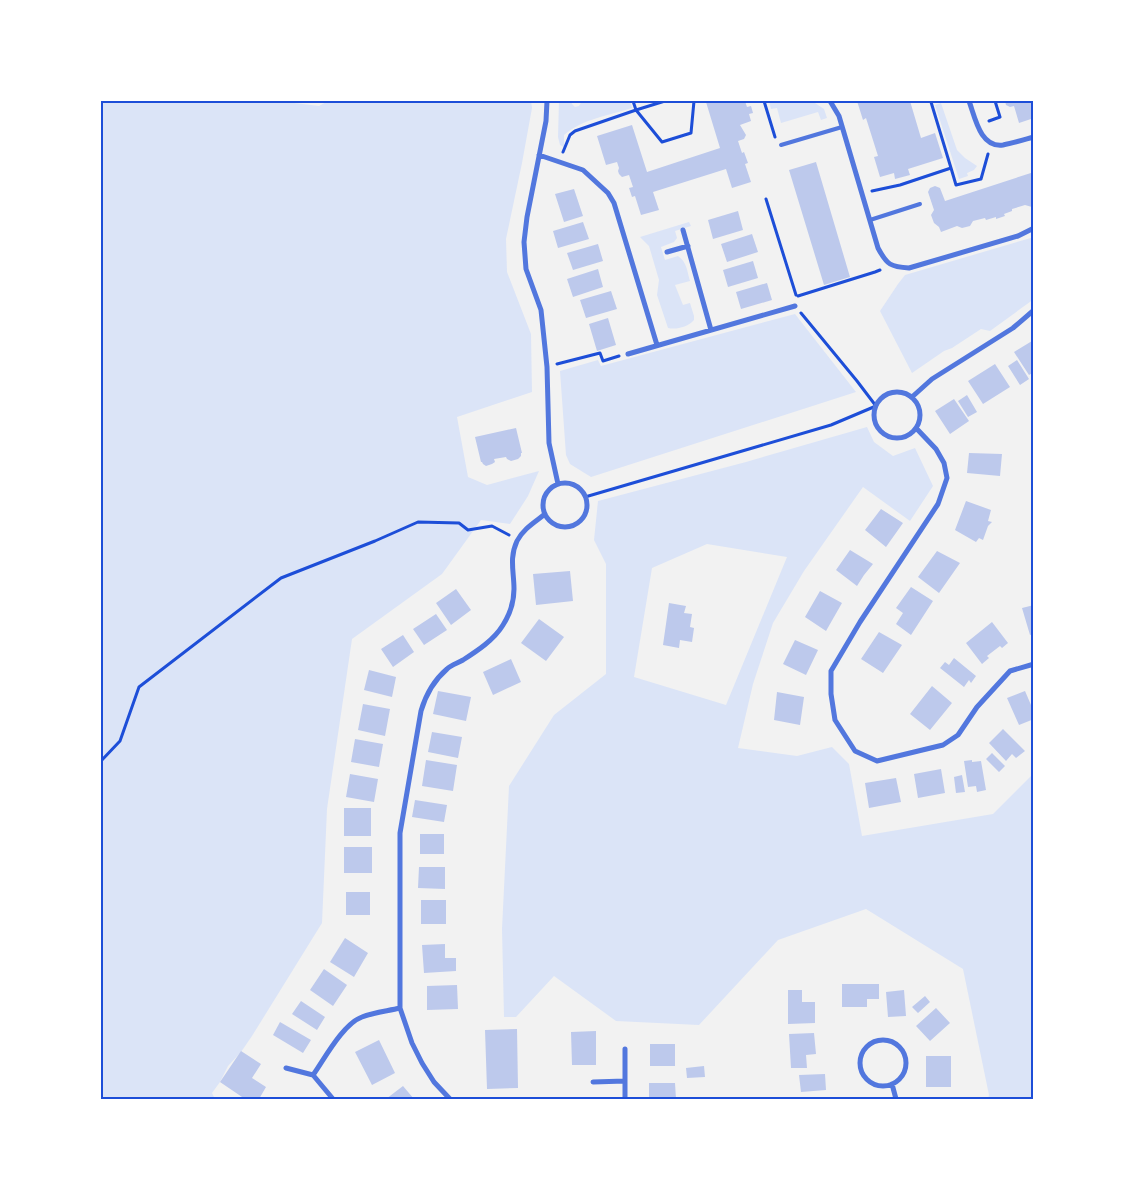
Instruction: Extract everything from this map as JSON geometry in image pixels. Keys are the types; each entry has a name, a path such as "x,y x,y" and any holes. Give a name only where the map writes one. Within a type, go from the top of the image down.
{"street":[{"path":"547,101 546,121 527,216 524,242 526,269 541,310 547,366 549,443 558,484"},
{"path":"830,101 839,116 878,248 890,265 897,268 909,268 1018,236 1034,228"},
{"path":"969,101 984,137 991,144 1002,145 1034,137"},
{"path":"539,156 583,170 608,193 614,203 657,345"},
{"path":"683,230 711,330"},
{"path":"668,252 688,246"},
{"path":"628,354 795,306"},
{"path":"912,397 932,379 1013,328 1034,310"},
{"path":"892,392 906,394 917,402 920,415 919,422 911,434 897,438 889,437 878,428 874,421 876,406 879,400 892,392"},
{"path":"916,428 936,449 944,463 948,478 938,504 860,622 831,671 831,694 835,720 855,751 878,761 943,745 958,735 977,707 1010,671 1034,664"},
{"path":"558,484 574,485 581,490 585,497 586,513 574,526 566,528 557,526 550,522 544,514 542,506 544,496 558,484"},
{"path":"450,1099 434,1082 422,1063 412,1043 400,1008 400,833 421,711 426,694 448,668 465,659 487,643 501,628 511,610 514,590 512,562 517,540 527,528 544,514"},
{"path":"313,1075 350,1024 362,1017 400,1008"},
{"path":"881,1040 889,1041 897,1044 902,1050 906,1066 904,1073 899,1080 892,1084 885,1086 871,1084 862,1073 860,1066 862,1052 874,1042 881,1040"},
{"path":"624,1099 625,1049"},
{"path":"286,1068 313,1075 332,1099"},
{"path":"593,1082 625,1081"},
{"path":"892,1084 896,1099"}],"lane":[{"path":"781,145 842,127"},
{"path":"870,220 920,204"}],"path":[{"path":"634,101 636,110 662,142 692,133 694,101"},
{"path":"560,162 570,134 575,131 665,101"},
{"path":"764,101 776,140 781,145"},
{"path":"978,125 1000,118 995,101"},
{"path":"932,102 956,185 981,178 991,144"},
{"path":"862,193 900,185 951,168"},
{"path":"766,199 796,296 875,272 890,265"},
{"path":"585,497 831,424 876,406 795,306"},
{"path":"547,366 600,353 603,361 628,354"},
{"path":"101,761 120,741 140,688 281,578 418,522 459,523 468,530 492,526 517,540"},
{"path":"1034,967 1034,1017"}],"shaded area":[{"path":"101,101 278,101 319,106 328,101 531,101 532,108 506,239 507,272 531,334 532,392 457,417 468,477 487,485 539,471 528,496 510,524 481,520 442,574 352,639 327,809 322,923 252,1036 228,1066 212,1093 215,1099 101,1099"},
{"path":"559,101 571,101 575,107 579,106 582,101 630,101 632,108 579,125 564,135 564,147 560,145 558,137"},
{"path":"769,101 812,101 824,109 827,118 821,120 818,112 781,123 777,108 771,109"},
{"path":"941,103 957,150 977,166 974,170 967,173 968,176 959,179 935,105"},
{"path":"689,222 691,226 675,231 677,238 674,242 661,247 665,260 678,256 685,264 690,281 675,285 683,305 690,303 694,320 682,327 668,328 657,295 659,280 649,246 640,237"},
{"path":"1034,237 1034,299 990,331 981,329 912,373 880,311 905,275"},
{"path":"795,314 856,392 591,477 570,464 566,455 560,371 598,360 601,366"},
{"path":"867,427 874,442 893,456 915,448 933,486 910,521 863,487 804,571 773,623 753,684 738,748 797,756 832,747 849,764 862,836 993,814 1034,773 1034,1099 988,1099 989,1095 963,969 866,909 778,940 699,1025 616,1021 554,976 516,1017 504,1017 502,929 509,786 554,715 606,674 606,564 594,540 598,501 746,462","holes":["707,544 787,557 726,705 634,677 652,568"]}],"building":[{"path":"745,101 747,107 751,106 753,113 749,114 751,121 740,125 746,135 744,139 738,141 748,163 745,164 751,182 732,188 726,169 653,192 659,210 641,215 635,196 632,197 629,188 633,187 629,175 622,177 619,174 617,162 606,165 597,136 632,125 647,172 720,148 706,102"},
{"path":"857,101 910,101 921,138 935,133 943,158 908,169 910,175 895,179 894,173 880,177 874,157 878,156 866,118 863,120"},
{"path":"1005,101 1034,101 1034,118 1019,123 1014,106 1006,105"},
{"path":"816,162 850,277 824,285 789,170"},
{"path":"1034,172 1034,207 1025,205 1012,209 1012,211 1004,214 1005,216 996,219 996,217 986,220 985,218 973,221 970,226 962,228 957,226 941,232 934,223 931,215 934,210 928,192 930,188 935,186 940,188 945,201"},
{"path":"574,189 583,216 564,222 555,194"},
{"path":"738,211 743,230 713,239 708,220"},
{"path":"583,222 589,239 558,248 553,231"},
{"path":"752,234 758,252 727,262 721,244"},
{"path":"598,244 603,261 573,270 567,253"},
{"path":"753,261 758,278 728,287 723,270"},
{"path":"598,269 603,287 573,297 567,279"},
{"path":"767,283 772,300 741,309 736,292"},
{"path":"611,291 617,309 586,318 580,300"},
{"path":"608,318 616,345 597,351 589,324"},
{"path":"1032,341 1034,343 1034,372 1029,375 1014,352"},
{"path":"1017,360 1029,379 1020,385 1008,366"},
{"path":"995,364 1010,387 983,404 968,381"},
{"path":"967,395 977,412 968,417 958,401"},
{"path":"954,399 969,421 950,434 935,411"},
{"path":"516,428 522,453 521,456 511,461 506,457 494,459 495,462 486,466 483,464 475,437"},
{"path":"969,453 1002,454 1000,476 967,473"},
{"path":"966,501 991,510 988,521 992,522 988,526 983,540 979,538 976,542 955,530"},
{"path":"881,509 903,523 886,547 865,530"},
{"path":"850,550 873,564 857,586 836,570"},
{"path":"937,551 960,563 939,593 918,577"},
{"path":"570,571 573,601 536,605 533,574"},
{"path":"911,587 933,601 911,635 896,624 903,613 896,608"},
{"path":"456,589 471,610 451,625 436,603"},
{"path":"820,591 842,603 826,631 805,617"},
{"path":"669,603 686,606 684,613 692,614 690,627 694,628 692,642 680,640 679,648 663,645"},
{"path":"1034,605 1034,634 1030,635 1022,608"},
{"path":"436,614 447,630 424,645 413,629"},
{"path":"539,619 564,637 546,661 521,643"},
{"path":"992,622 1008,643 1002,648 1000,646 987,656 989,658 982,664 966,643"},
{"path":"879,632 902,645 883,673 861,659"},
{"path":"403,635 414,652 393,667 381,649"},
{"path":"795,640 818,650 806,675 783,664"},
{"path":"954,658 976,676 971,683 969,680 964,687 940,668 945,662 949,665"},
{"path":"511,659 521,682 493,695 483,672"},
{"path":"369,670 396,677 392,697 364,690"},
{"path":"932,686 952,703 930,730 910,714"},
{"path":"438,691 471,697 466,721 433,714"},
{"path":"1025,691 1034,712 1034,719 1019,725 1007,698"},
{"path":"777,692 804,697 800,725 774,720"},
{"path":"363,704 390,709 385,736 358,730"},
{"path":"1003,729 1025,751 1016,758 1012,754 1006,761 989,743"},
{"path":"432,732 462,737 458,758 428,752"},
{"path":"355,739 383,744 379,767 351,762"},
{"path":"992,753 1005,766 999,772 986,759"},
{"path":"426,760 457,765 453,791 422,786"},
{"path":"972,760 972,762 981,761 986,790 977,792 976,786 968,787 964,761"},
{"path":"941,769 945,793 918,798 914,774"},
{"path":"350,774 378,779 374,802 346,797"},
{"path":"962,775 965,792 956,793 954,777"},
{"path":"896,778 901,802 869,808 865,783"},
{"path":"415,800 447,805 444,822 412,817"},
{"path":"344,808 371,808 371,836 344,836"},
{"path":"420,834 444,834 444,854 420,854"},
{"path":"344,847 372,847 372,873 344,873"},
{"path":"419,867 445,867 445,889 418,888"},
{"path":"346,892 370,892 370,915 346,915"},
{"path":"421,900 446,900 446,924 421,924"},
{"path":"345,938 368,953 354,977 330,962"},
{"path":"445,944 445,958 456,958 456,971 424,973 422,945"},
{"path":"324,969 347,985 333,1006 310,990"},
{"path":"842,984 879,984 879,999 867,999 867,1007 842,1007"},
{"path":"457,985 458,1009 427,1010 427,986"},
{"path":"788,990 802,990 802,1002 815,1002 815,1023 788,1024"},
{"path":"904,990 906,1016 888,1017 886,992"},
{"path":"925,996 930,1002 918,1013 912,1007"},
{"path":"301,1001 325,1017 317,1030 292,1014"},
{"path":"936,1008 950,1023 930,1041 916,1026"},
{"path":"280,1022 311,1040 303,1053 273,1035"},
{"path":"517,1029 518,1088 487,1089 485,1030"},
{"path":"596,1031 596,1065 572,1065 571,1032"},
{"path":"814,1033 816,1054 806,1055 807,1068 791,1068 789,1034"},
{"path":"379,1040 395,1073 372,1085 355,1052"},
{"path":"650,1044 675,1044 675,1066 650,1066"},
{"path":"241,1051 261,1064 252,1078 266,1087 259,1099 245,1099 220,1082"},
{"path":"926,1056 951,1056 951,1087 926,1087"},
{"path":"704,1066 705,1077 687,1078 686,1068"},
{"path":"825,1074 826,1090 801,1092 799,1075"},
{"path":"649,1083 675,1083 676,1099 649,1099"},
{"path":"403,1086 414,1099 386,1099"}]}
